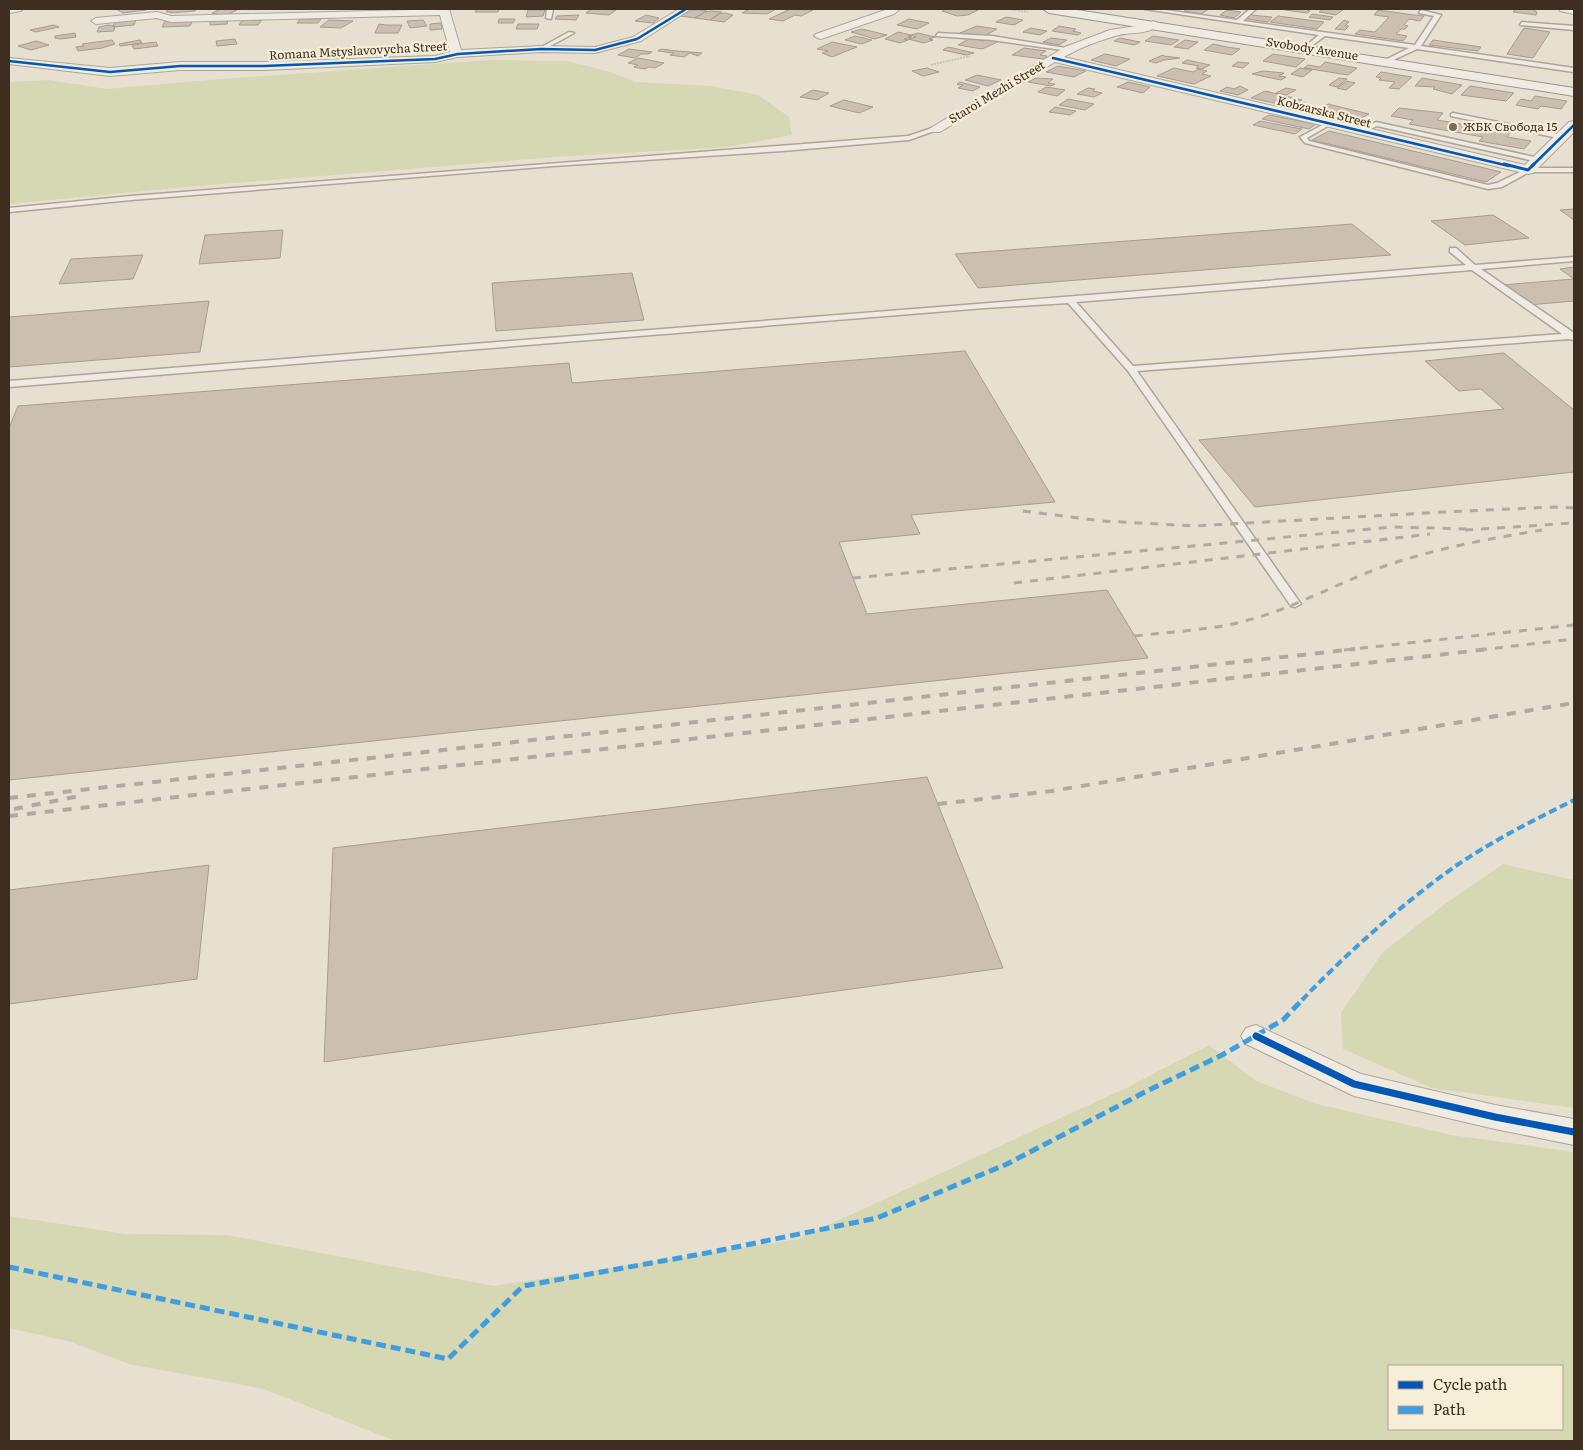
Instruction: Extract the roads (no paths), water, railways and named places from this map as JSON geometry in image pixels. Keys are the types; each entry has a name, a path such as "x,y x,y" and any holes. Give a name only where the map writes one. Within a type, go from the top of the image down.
{"main road":[{"name":"Svobody Avenue","path":"1049,9 1067,10 1195,30 1574,92"}],"street":[{"path":"9,10 17,9"},
{"name":"Romana Mstyslavovycha Street","path":"9,61 110,72 180,66 264,66 435,59 458,54 541,49 595,50 637,39 686,9"},
{"path":"820,36 895,9"},
{"path":"1564,9 1574,10"},
{"path":"96,21 157,15 170,19 411,14 444,10 455,51 458,54"},
{"path":"1107,17 1100,21 1114,32"},
{"name":"Staroi Mezhi Street","path":"935,130 1069,49 1114,32 1146,28 1154,24"},
{"name":"Kobzarska Street","path":"1053,58 1528,170"},
{"path":"1528,170 1574,125"},
{"path":"1256,1036 1354,1084 1496,1117 1574,1132"}],"lane":[{"path":"549,18 550,9"},
{"path":"1148,9 1574,70"},
{"path":"1238,22 1253,9"},
{"path":"1387,61 1417,47 1438,15 1421,12"},
{"path":"1195,30 1213,18"},
{"path":"1522,24 1574,28"},
{"path":"541,49 570,33"},
{"path":"1306,48 1324,34"},
{"path":"938,35 992,38 1069,49"},
{"path":"1453,115 1562,137"},
{"path":"1330,123 1303,137 1307,142 1488,187 1499,185 1528,170 1574,170"},
{"path":"1362,131 1376,124 1539,160"},
{"path":"9,210 140,197 553,164 783,149 909,138 935,130"},
{"path":"1453,250 1473,267 1573,337"},
{"path":"9,384 965,306 1070,300 1574,259"},
{"path":"1070,300 1131,369 1295,604"},
{"path":"1131,369 1573,337"}],"railway":[{"path":"1023,511 1103,521 1194,526 1444,512 1554,507 1574,508"},
{"path":"1465,530 1574,523"},
{"path":"853,578 1393,527 1470,529"},
{"path":"1135,636 1203,629 1241,622 1281,610 1397,562 1469,543 1542,530"},
{"path":"1014,583 1430,534"},
{"path":"1344,650 1574,625"},
{"path":"1479,650 1574,639"},
{"path":"9,798 1355,649"},
{"path":"9,816 1490,649"},
{"path":"938,804 1052,791 1574,703"},
{"path":"14,809 80,796"}],"place":[{"name":"ЖБК Свобода 15","path":"1453,127"}]}
